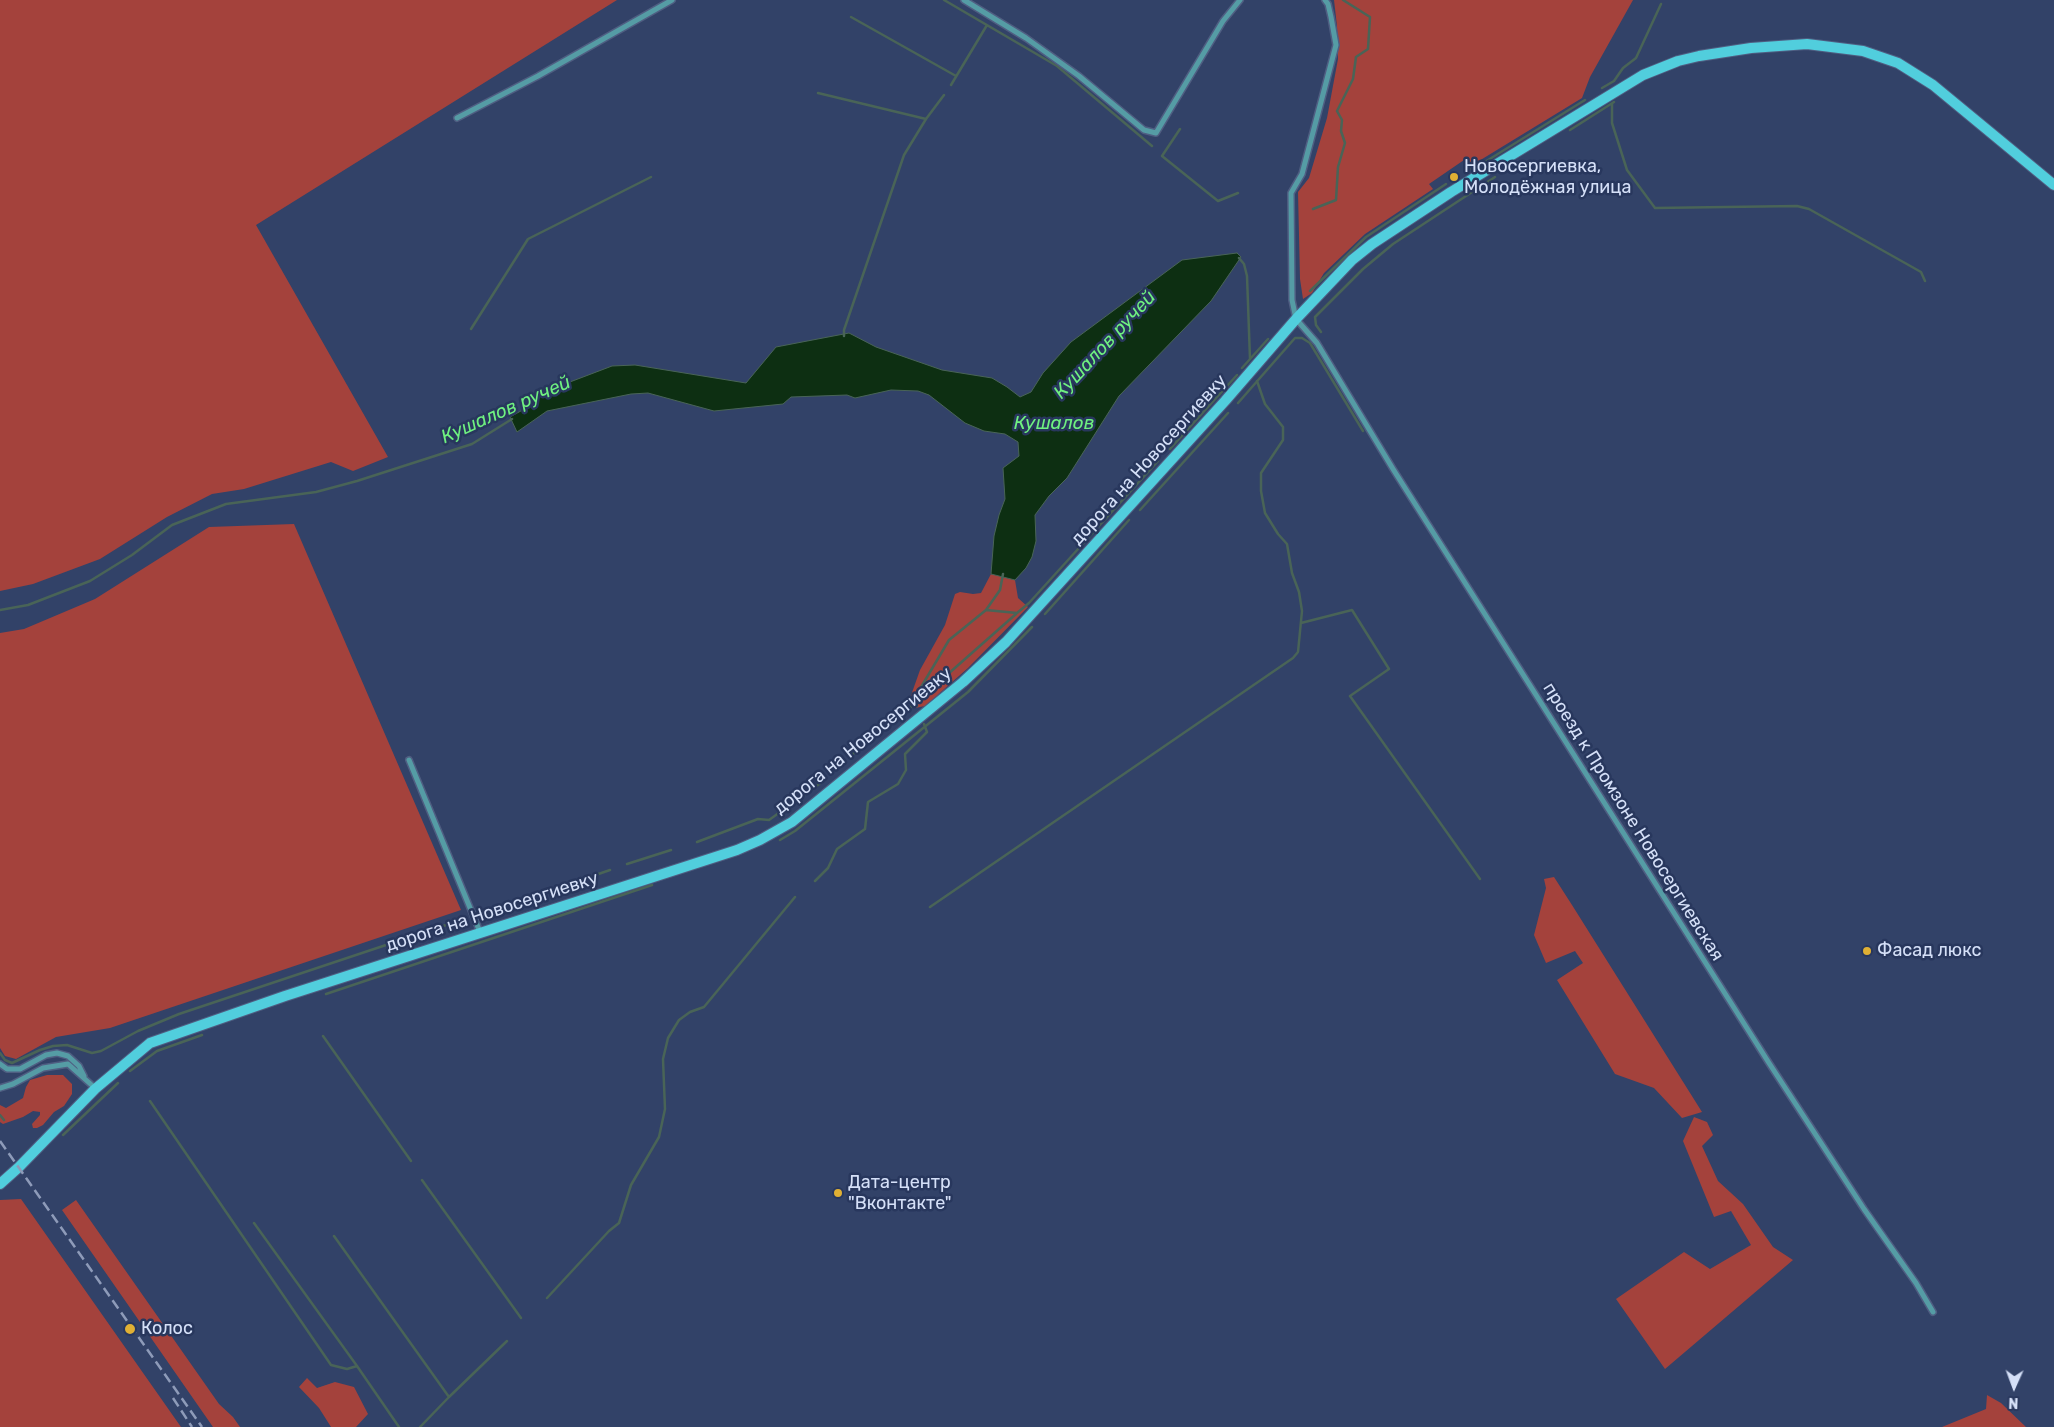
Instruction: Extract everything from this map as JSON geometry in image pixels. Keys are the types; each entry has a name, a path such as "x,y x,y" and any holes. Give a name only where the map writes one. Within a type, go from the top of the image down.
{"street":[{"path":"458,118 538,76 672,0"},
{"path":"964,0 1026,38 1079,76 1144,130 1156,133 1223,21 1240,0"},
{"path":"1296,319 1292,300 1291,193 1302,174 1336,45 1331,16 1325,0"},
{"name":"дорога на Новосергиевку","path":"0,1184 95,1089 139,1050 158,1040 480,932 737,850 760,840 792,822 963,682 1006,642 1340,272 1372,244 1530,143 1643,75 1678,61 1708,54 1752,48 1789,45 1827,45 1863,51 1881,56 1913,72 1933,86 2054,185"},
{"name":"проезд к Промзоне Новосергиевская","path":"1296,319 1317,344 1393,469 1769,1063 1864,1209 1916,1283 1933,1312"},
{"path":"410,760 480,932"},
{"path":"0,1064 7,1070 20,1070 46,1055 57,1053 68,1056 79,1066 85,1079"},
{"path":"0,1088 6,1088 43,1068 56,1064 68,1064 95,1089"}],"shaded area":[{"path":"0,0 617,0 256,225 388,457 353,471 331,462 244,489 212,494 167,517 100,559 33,584 0,591"},
{"path":"1334,0 1633,0 1590,77 1582,98 1474,164 1464,160 1429,184 1433,189 1365,234 1324,273 1312,293 1303,299 1300,279 1298,192 1309,178 1327,118 1338,59"},
{"path":"294,524 461,910 110,1028 56,1037 16,1059 5,1056 0,1048 0,633 24,629 95,599 209,527"},
{"path":"991,574 1015,580 1018,598 1028,607 968,668 925,706 915,708 909,701 920,670 945,625 955,594 960,592 981,593"},
{"path":"1554,877 1702,1112 1682,1118 1654,1088 1615,1074 1557,980 1583,963 1575,951 1546,963 1534,935 1546,888 1544,879"},
{"path":"47,1075 63,1075 72,1084 72,1094 64,1106 54,1112 43,1125 37,1128 33,1128 32,1124 40,1115 40,1112 33,1111 23,1117 3,1124 0,1122 0,1105 6,1108 23,1098 30,1080"},
{"path":"1694,1117 1707,1122 1713,1135 1702,1146 1718,1181 1743,1204 1773,1247 1793,1260 1665,1369 1616,1299 1684,1252 1710,1269 1751,1245 1731,1211 1714,1217 1683,1141"},
{"path":"21,1199 181,1427 0,1427 0,1200"},
{"path":"76,1200 219,1404 233,1417 240,1427 213,1427 62,1210"},
{"path":"307,1378 317,1388 335,1382 354,1387 368,1414 356,1427 331,1427 319,1408 299,1387"},
{"path":"1987,1395 2001,1403 2026,1427 1942,1427 1986,1409"}],"water":[{"name":"Кушалов","path":"1237,253 1241,257 1211,301 1119,396 1067,478 1049,496 1035,515 1036,541 1032,557 1026,568 1015,580 991,574 994,536 1005,499 1003,468 1019,456 1018,442 1005,434 984,431 965,423 929,395 918,391 891,390 855,398 847,395 791,397 783,404 714,411 648,393 631,394 547,411 517,432 510,417 528,407 533,396 612,366 635,365 746,383 776,347 849,333 876,347 942,370 992,378 1020,397 1031,392 1043,373 1071,342 1182,260"}],"waterway":[{"path":"944,0 1057,66 1152,146"},
{"name":"Кушалов ручей","path":"1313,209 1336,200 1338,167 1345,143 1341,131 1342,120 1337,111 1353,79 1356,57 1368,49 1370,17 1343,0"},
{"path":"1602,88 1614,81 1623,68 1636,58 1661,4"},
{"path":"851,17 956,76"},
{"path":"951,85 987,25"},
{"path":"818,93 926,119"},
{"path":"844,336 844,330 904,155 926,119 944,95"},
{"path":"1470,168 1480,165 1585,100"},
{"path":"1570,130 1614,102"},
{"path":"1612,104 1612,123 1627,170 1655,208 1797,206 1809,209 1921,272 1925,281"},
{"path":"1180,129 1162,156 1218,201 1238,193"},
{"path":"471,329 528,239 651,177"},
{"path":"1321,332 1316,325 1315,317 1363,269 1393,244 1495,177"},
{"path":"1310,291 1366,237 1446,184"},
{"path":"1239,258 1244,264 1247,276 1250,359"},
{"path":"1238,403 1295,338 1302,338 1310,343 1363,431"},
{"path":"1242,368 1268,339"},
{"path":"1170,449 1237,375"},
{"path":"930,907 1293,658 1298,652 1302,611 1299,592 1292,573 1287,544 1278,534 1265,513 1261,491 1261,473 1283,440 1283,427 1265,404 1257,381"},
{"path":"1140,510 1228,413"},
{"name":"Кушалов ручей","path":"0,610 28,605 90,581 132,555 172,525 226,504 316,492 357,481 472,444 512,419"},
{"path":"986,610 1017,613 1029,603 1158,461"},
{"path":"1045,614 1129,520"},
{"path":"917,706 917,694 949,640 986,610 1000,590 1003,574"},
{"path":"1301,623 1352,610 1389,669 1350,696 1480,879"},
{"path":"905,712 1016,614"},
{"path":"780,840 795,831 968,692 1032,627"},
{"path":"853,754 894,721"},
{"path":"815,881 828,868 837,849 865,829 868,802 898,784 906,770 905,754 927,732 924,724"},
{"path":"697,842 758,819 769,820 822,782"},
{"path":"627,864 671,850"},
{"path":"558,888 610,870"},
{"path":"326,994 652,885"},
{"path":"547,1298 609,1231 619,1223 631,1185 659,1137 665,1109 663,1059 668,1038 679,1020 690,1012 704,1007 795,897"},
{"path":"0,1053 5,1060 12,1063 53,1046 67,1045 92,1053 101,1051 138,1031 179,1014 464,919"},
{"path":"130,1071 157,1051 202,1035"},
{"path":"323,1036 411,1161"},
{"path":"63,1135 118,1083"},
{"path":"150,1101 331,1365 347,1369 357,1366 399,1427"},
{"path":"0,1115 4,1120"},
{"path":"422,1180 521,1318"},
{"path":"254,1223 357,1366"},
{"path":"334,1236 449,1397"},
{"path":"420,1427 507,1341"}],"railway":[{"path":"0,1141 202,1427"},
{"path":"173,1398 192,1427"}],"place":[{"name":"Новосергиевка, Молодёжная улица","path":"1454,177"},
{"name":"Фасад люкс","path":"1867,951"},
{"name":"Дата-центр \"Вконтакте\"","path":"838,1193"},
{"name":"Колос","path":"130,1329"}]}
